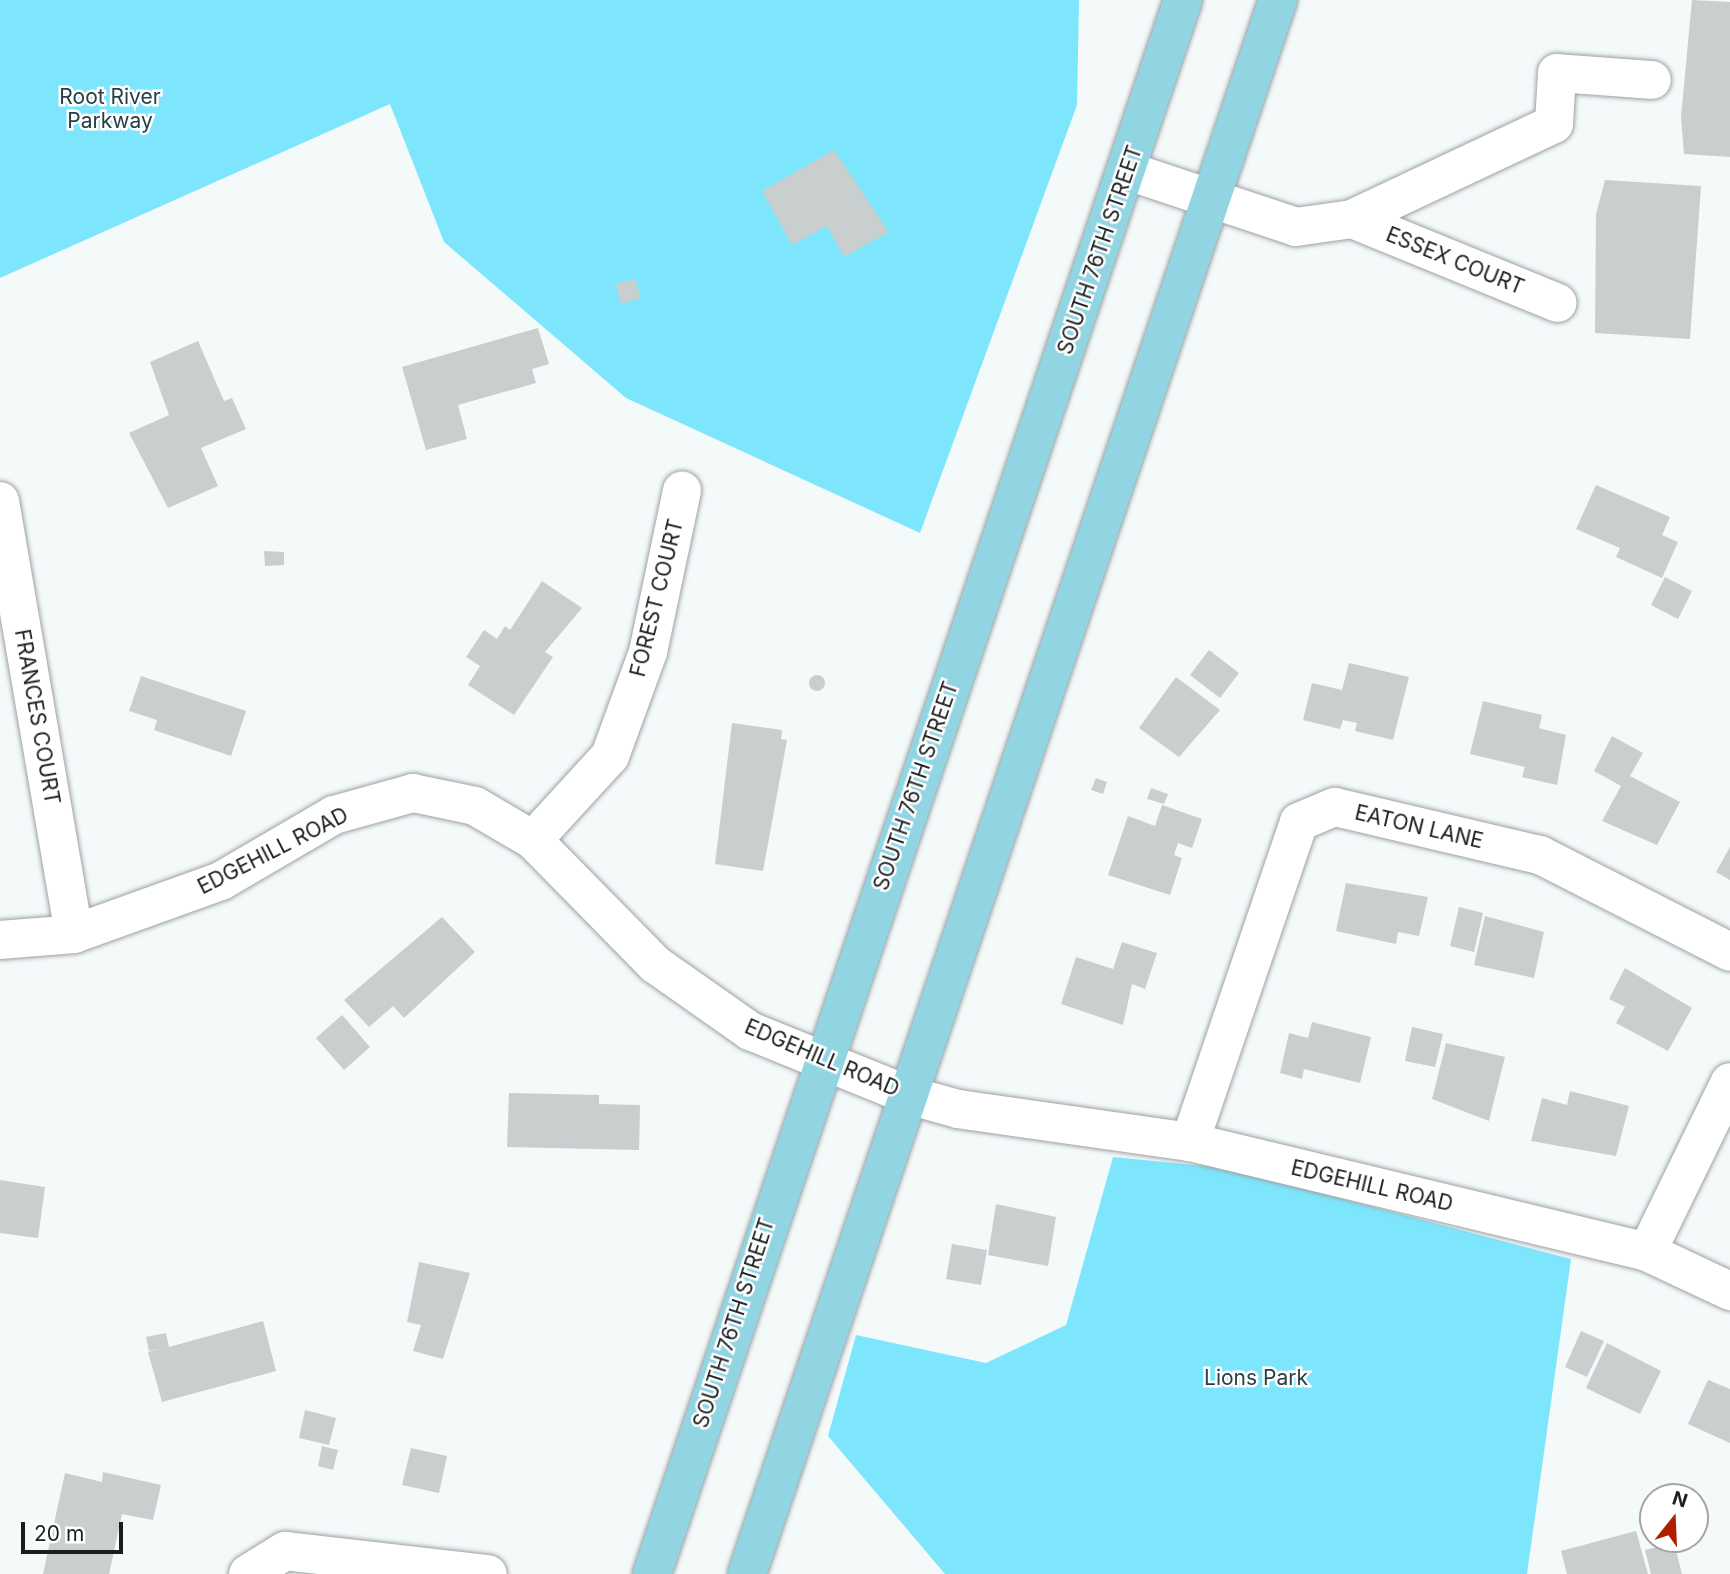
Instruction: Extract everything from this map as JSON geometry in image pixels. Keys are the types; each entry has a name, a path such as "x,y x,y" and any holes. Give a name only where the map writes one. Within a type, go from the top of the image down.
{"main road":[{"name":"SOUTH 76TH STREET","path":"652,1574 820,1060 1128,171 1183,0"},
{"path":"747,1574 1278,0"}],"street":[{"name":"ESSEX COURT","path":"1128,171 1296,227 1352,219 1554,124 1557,73 1652,80"},
{"name":"ESSEX COURT","path":"1352,219 1558,303"},
{"name":"FOREST COURT","path":"533,840 610,756 648,652 682,491"},
{"name":"FRANCES COURT","path":"0,501 74,934"},
{"name":"EDGEHILL ROAD","path":"0,940 74,934 221,881 334,815 412,793 475,806 533,840 656,965 750,1031 908,1095 958,1109 1189,1142 1647,1252 1730,1291"},
{"name":"EATON LANE","path":"1189,1142 1299,822 1335,807 1540,855 1730,952"},
{"path":"1647,1252 1730,1082"},
{"path":"248,1574 285,1552 488,1574"}],"green space":[{"name":"Root River Parkway","path":"0,0 1079,0 1077,105 920,533 626,398 444,242 390,104 0,278"},
{"name":"Lions Park","path":"1113,1157 1225,1168 1571,1259 1527,1574 945,1574 828,1436 856,1335 986,1363 1066,1325"}],"building":[{"path":"1692,0 1730,2 1730,157 1684,154 1681,117"},
{"path":"834,150 889,232 844,257 827,226 792,245 762,191"},
{"path":"1605,180 1701,186 1690,339 1595,333 1596,214"},
{"path":"635,279 641,298 621,304 616,284"},
{"path":"538,328 549,364 532,369 536,383 458,405 467,439 426,450 402,367"},
{"path":"198,341 224,401 232,398 246,429 201,448 218,486 168,508 129,433 169,415 150,362"},
{"path":"1596,485 1670,517 1662,535 1678,542 1662,578 1616,557 1620,548 1576,529"},
{"path":"264,551 284,552 284,565 265,566"},
{"path":"1665,577 1692,591 1678,619 1651,605"},
{"path":"542,581 582,608 545,652 553,657 514,715 468,685 480,666 466,657 484,630 497,639 505,626 510,630"},
{"path":"1209,650 1239,673 1220,698 1190,675"},
{"path":"1349,663 1409,677 1393,740 1355,731 1357,723 1343,720 1340,729 1303,720 1312,683 1342,690"},
{"path":"817,675 825,683 817,691 809,683"},
{"path":"141,676 246,711 231,756 154,730 157,720 129,711"},
{"path":"1176,677 1220,710 1179,757 1139,728"},
{"path":"1483,701 1542,715 1539,728 1566,735 1557,785 1522,777 1525,767 1470,754"},
{"path":"732,723 782,730 781,739 787,740 763,871 715,864"},
{"path":"1612,736 1643,753 1630,776 1680,802 1657,845 1602,821 1621,786 1594,771"},
{"path":"1096,778 1107,782 1103,794 1091,790"},
{"path":"1151,788 1168,794 1164,804 1147,799"},
{"path":"1162,805 1202,819 1192,848 1178,843 1174,855 1182,858 1170,895 1108,875 1128,816 1155,826"},
{"path":"1730,847 1730,880 1716,872"},
{"path":"1346,883 1428,897 1419,936 1398,932 1396,944 1336,931"},
{"path":"1459,907 1483,913 1474,952 1450,946"},
{"path":"1485,916 1544,932 1534,978 1474,965"},
{"path":"442,917 475,952 404,1018 393,1006 369,1027 344,1000"},
{"path":"1122,942 1157,953 1145,989 1132,984 1123,1025 1061,1004 1076,957 1113,969"},
{"path":"1625,968 1692,1008 1668,1051 1616,1023 1625,1007 1609,999"},
{"path":"342,1015 370,1047 344,1070 316,1038"},
{"path":"1312,1022 1371,1037 1360,1083 1304,1069 1302,1079 1280,1073 1289,1033 1308,1038"},
{"path":"1412,1027 1443,1034 1435,1067 1405,1061"},
{"path":"1446,1043 1505,1057 1489,1121 1432,1099"},
{"path":"1570,1091 1629,1106 1616,1156 1531,1141 1542,1098 1567,1105"},
{"path":"509,1093 599,1095 599,1104 640,1105 639,1150 507,1147"},
{"path":"0,1180 45,1187 38,1238 0,1233"},
{"path":"996,1204 1056,1217 1048,1266 988,1255"},
{"path":"952,1244 987,1250 981,1285 946,1279"},
{"path":"419,1262 470,1273 443,1359 413,1351 421,1325 407,1322"},
{"path":"263,1321 276,1371 162,1402 148,1352 162,1348 149,1351 146,1337 166,1333 169,1347"},
{"path":"1581,1331 1604,1341 1587,1377 1565,1367"},
{"path":"1607,1343 1661,1371 1640,1414 1586,1388"},
{"path":"1708,1380 1730,1389 1730,1443 1688,1424"},
{"path":"305,1410 336,1418 329,1445 299,1438"},
{"path":"322,1446 338,1450 333,1470 318,1466"},
{"path":"411,1448 447,1456 439,1493 402,1485"},
{"path":"103,1472 161,1485 153,1520 122,1514 109,1574 43,1574 65,1473 102,1482"},
{"path":"1636,1531 1639,1553 1642,1553 1648,1574 1567,1574 1561,1551"},
{"path":"1646,1553 1677,1553 1682,1574 1651,1574"}]}
